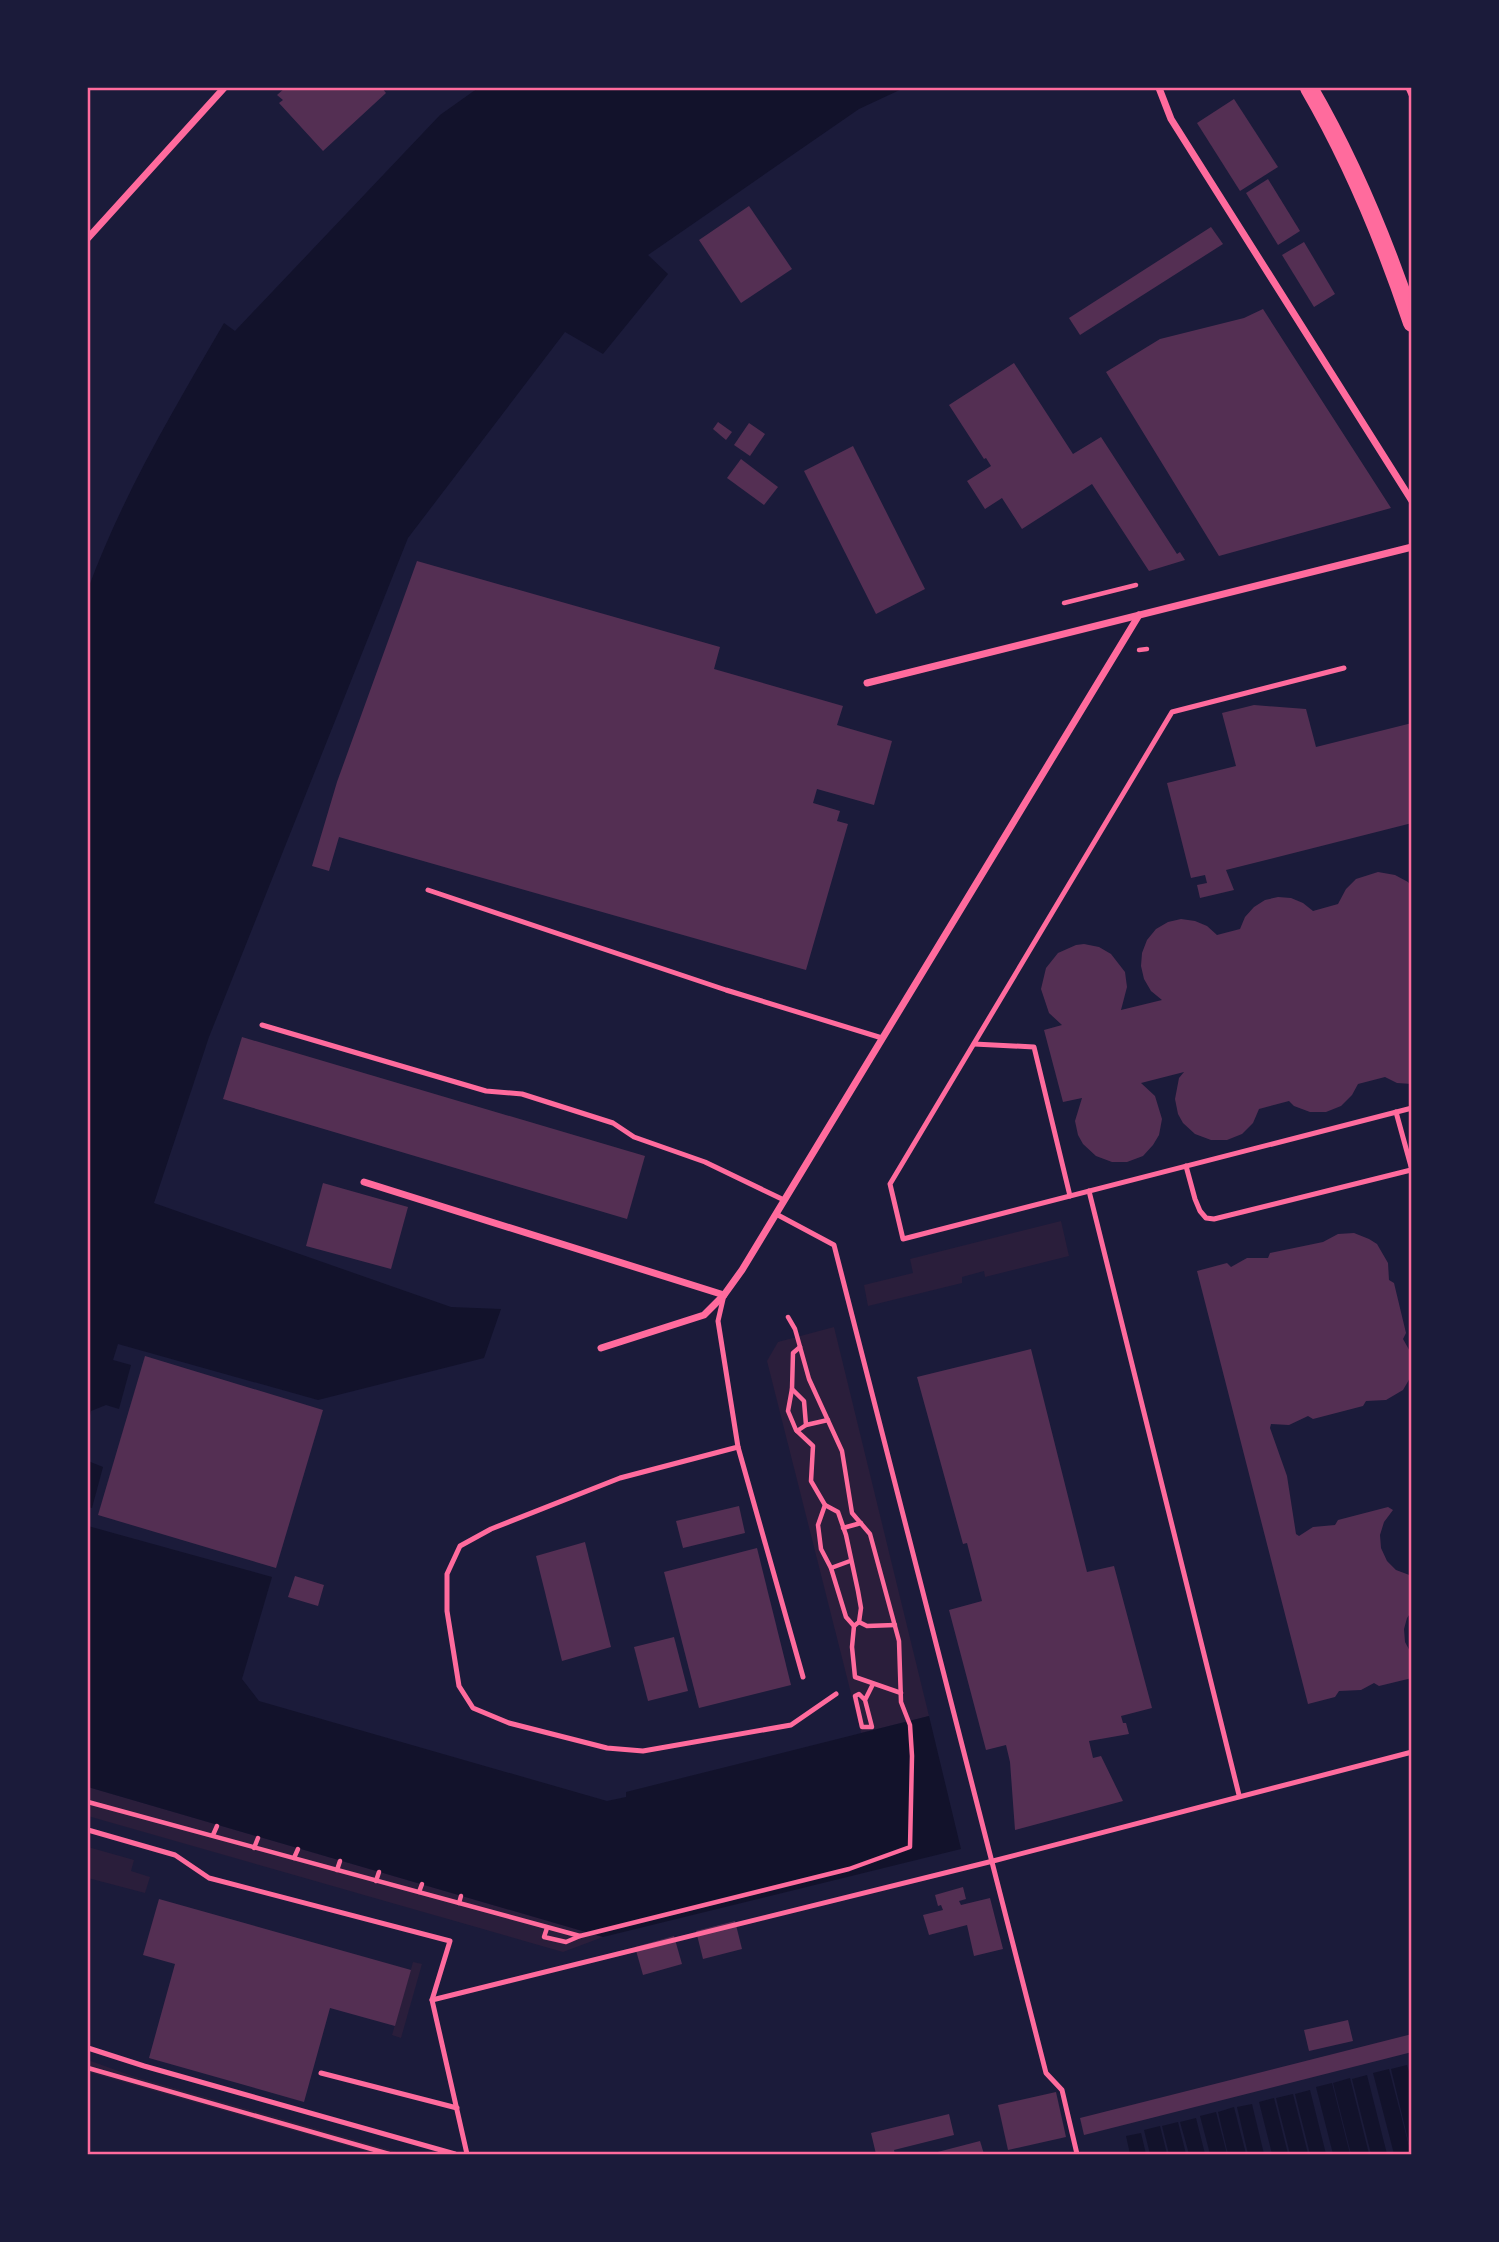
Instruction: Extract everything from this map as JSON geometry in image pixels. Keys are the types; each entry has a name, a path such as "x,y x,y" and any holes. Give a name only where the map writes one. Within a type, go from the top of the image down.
{"main road":[{"path":"1309,88 1369,208 1412,323"}],"street":[{"path":"88,238 224,88"},
{"path":"1159,88 1171,120 1412,502"},
{"path":"867,683 1412,547"},
{"path":"601,1348 704,1315 724,1295 776,1214 1139,615"},
{"path":"364,1182 724,1295"}],"lane":[{"path":"1408,88 1412,97"},
{"path":"1344,668 1172,712 890,1184 903,1239 1412,1108"},
{"path":"428,890 726,990 882,1038"},
{"path":"262,1025 486,1091 522,1094 613,1123 634,1137 705,1162 784,1200"},
{"path":"974,1044 1034,1046 1070,1196"},
{"path":"1186,1166 1200,1211 1206,1218 1214,1219 1411,1170 1396,1112"},
{"path":"1089,1191 1240,1795"},
{"path":"776,1214 834,1245 1046,2073 1062,2090 1077,2154"},
{"path":"724,1295 718,1321 738,1447 803,1677"},
{"path":"738,1447 620,1478 491,1529 460,1546 447,1573 447,1611 459,1686 473,1707 509,1723 607,1748 643,1751 791,1725 836,1694"},
{"path":"432,2000 993,1861 1412,1752"},
{"path":"88,1830 175,1855 209,1878 450,1941 432,2000 467,2154"},
{"path":"88,2048 455,2154"},
{"path":"321,2073 457,2108"}],"path":[{"path":"1064,604 1136,585"},
{"path":"1139,650 1147,649"},
{"path":"547,1928 544,1937 566,1942 580,1936 849,1869 910,1847 912,1756 909,1721 901,1702 902,1667 895,1625 870,1534 852,1513 842,1451 809,1379 795,1329 788,1317"},
{"path":"800,1347 793,1353 788,1411 797,1431 813,1446 811,1481 825,1505 838,1513 843,1528 861,1608 859,1622 854,1626 852,1647 855,1677 901,1693"},
{"path":"792,1389 804,1401 806,1425"},
{"path":"797,1431 806,1425 828,1420"},
{"path":"825,1505 818,1525 821,1549 831,1568 846,1617 854,1626"},
{"path":"843,1528 860,1523"},
{"path":"831,1568 850,1561"},
{"path":"859,1622 867,1626 895,1625"},
{"path":"865,1700 859,1694 855,1696 862,1727 872,1727 865,1700 873,1684"},
{"path":"88,1802 580,1936"},
{"path":"213,1835 216,1826"},
{"path":"254,1847 258,1838"},
{"path":"294,1858 298,1849"},
{"path":"337,1870 340,1861"},
{"path":"376,1881 379,1872"},
{"path":"419,1892 422,1884"},
{"path":"459,1903 461,1896"},
{"path":"88,2068 389,2154"}],"shaded area":[{"path":"478,88 904,88 859,109 648,255 668,274 603,354 565,332 408,538 209,1037 154,1203 451,1307 501,1309 484,1358 318,1400 118,1344 113,1360 131,1365 119,1409 106,1405 91,1411 88,1423 88,589 133,487 224,323 235,331 440,115"},
{"path":"1061,1221 1069,1256 985,1277 984,1271 962,1277 962,1283 868,1306 864,1285 913,1273 910,1259"},
{"path":"834,1327 929,1716 861,1733 767,1361 778,1342"},
{"path":"88,1461 103,1467 92,1508 88,1507"},
{"path":"88,1526 272,1577 242,1679 259,1701 607,1801 626,1797 626,1792 929,1716 961,1849 603,1937 88,1787"},
{"path":"88,1787 603,1937 563,1952 88,1816"},
{"path":"88,1847 134,1860 131,1871 150,1877 145,1893 88,1878"},
{"path":"413,1962 422,1964 401,2038 392,2035"},
{"path":"88,2060 135,2077 404,2154 376,2154 88,2072"},
{"path":"1407,2065 1412,2081 1411,2152 1391,2069"},
{"path":"1389,2069 1411,2154 1394,2154 1373,2073"},
{"path":"1367,2075 1387,2154 1371,2154 1352,2079"},
{"path":"1350,2078 1369,2154 1351,2154 1333,2083"},
{"path":"1332,2083 1350,2154 1333,2154 1316,2087"},
{"path":"1310,2090 1326,2154 1310,2154 1295,2094"},
{"path":"1293,2094 1308,2154 1290,2154 1276,2098"},
{"path":"1274,2098 1288,2154 1272,2154 1259,2102"},
{"path":"1252,2104 1264,2154 1248,2154 1237,2107"},
{"path":"1234,2107 1246,2154 1228,2154 1218,2112"},
{"path":"1216,2112 1227,2154 1210,2154 1200,2116"},
{"path":"1196,2118 1205,2154 1189,2154 1180,2122"},
{"path":"1178,2122 1186,2154 1169,2154 1162,2126"},
{"path":"1160,2126 1167,2154 1150,2154 1144,2130"},
{"path":"1141,2133 1146,2154 1130,2154 1126,2136"}],"building":[{"path":"285,88 382,88 386,93 323,151 279,103 283,100 277,95"},
{"path":"1234,99 1278,167 1240,191 1197,123"},
{"path":"1268,179 1300,231 1278,245 1246,193"},
{"path":"749,206 792,269 741,303 699,240"},
{"path":"1211,227 1223,244 1080,335 1069,318"},
{"path":"1304,242 1335,294 1314,307 1282,255"},
{"path":"1263,309 1391,508 1219,556 1106,372 1160,339 1244,318"},
{"path":"1014,363 1073,454 1101,437 1177,554 1180,552 1185,560 1149,571 1092,484 1022,529 1002,498 985,509 967,481 991,466 949,405"},
{"path":"718,422 732,432 726,440 713,429"},
{"path":"749,423 765,434 750,456 734,445"},
{"path":"853,446 925,589 876,614 804,471"},
{"path":"741,459 778,487 764,505 727,478"},
{"path":"417,561 720,647 714,669 843,706 837,725 892,741 874,805 817,789 813,803 840,811 837,821 848,824 806,970 339,837 329,871 312,866 337,782"},
{"path":"1254,705 1306,709 1316,747 1412,723 1412,823 1226,870 1234,890 1200,898 1197,885 1207,883 1205,875 1191,878 1167,783 1236,766 1222,713"},
{"path":"1378,872 1395,875 1412,887 1412,1084 1397,1083 1385,1077 1358,1084 1341,1106 1326,1112 1310,1112 1294,1106 1289,1101 1259,1109 1253,1123 1242,1134 1227,1140 1211,1140 1195,1134 1178,1114 1175,1099 1179,1078 1184,1072 1141,1083 1155,1096 1162,1119 1159,1135 1143,1156 1127,1162 1112,1162 1096,1156 1083,1144 1075,1121 1082,1098 1063,1102 1044,1030 1062,1025 1049,1013 1041,989 1046,968 1058,953 1084,944 1099,947 1111,954 1125,972 1127,987 1121,1010 1162,1000 1151,991 1141,966 1147,940 1156,929 1181,919 1207,926 1217,935 1240,929 1245,917 1254,907 1265,900 1278,897 1291,898 1313,911 1338,904 1346,889 1356,879"},
{"path":"242,1037 645,1156 627,1219 223,1099"},
{"path":"323,1183 408,1207 391,1269 306,1246"},
{"path":"1354,1233 1377,1244 1388,1263 1389,1280 1394,1283 1406,1333 1403,1339 1412,1355 1410,1378 1403,1390 1386,1400 1366,1401 1363,1406 1313,1419 1308,1416 1289,1425 1271,1424 1270,1428 1287,1476 1296,1534 1299,1536 1313,1527 1335,1525 1338,1520 1388,1507 1393,1510 1384,1522 1380,1535 1381,1548 1387,1561 1396,1570 1412,1576 1412,1611 1404,1629 1405,1642 1412,1655 1412,1678 1379,1686 1374,1683 1361,1690 1339,1691 1335,1697 1308,1704 1197,1271 1227,1263 1231,1267 1247,1258 1268,1258 1270,1253 1323,1242 1338,1234"},
{"path":"1031,1349 1087,1572 1114,1566 1152,1708 1121,1716 1129,1734 1089,1741 1093,1758 1101,1756 1123,1801 1015,1830 1010,1762 1006,1745 986,1750 949,1610 982,1601 967,1543 963,1544 917,1377"},
{"path":"145,1356 323,1410 276,1568 98,1515"},
{"path":"739,1506 745,1533 683,1548 676,1521"},
{"path":"585,1542 611,1647 562,1661 536,1556"},
{"path":"757,1548 791,1685 699,1708 664,1572"},
{"path":"295,1576 324,1585 318,1606 288,1597"},
{"path":"674,1637 688,1691 648,1701 634,1647"},
{"path":"963,1887 966,1899 959,1901 961,1905 990,1898 1003,1949 974,1956 967,1925 929,1935 923,1915 943,1910 941,1905 938,1906 935,1895"},
{"path":"159,1899 411,1970 395,2026 330,2008 304,2102 149,2058 175,1964 143,1955"},
{"path":"735,1921 742,1949 703,1959 696,1931"},
{"path":"674,1936 682,1964 643,1975 635,1947"},
{"path":"1348,2020 1353,2041 1309,2051 1304,2030"},
{"path":"1412,2034 1412,2052 1084,2135 1080,2118"},
{"path":"1056,2092 1066,2137 1008,2150 998,2105"},
{"path":"949,2114 954,2135 894,2150 895,2154 876,2154 871,2133"},
{"path":"980,2141 984,2154 930,2154"}]}
